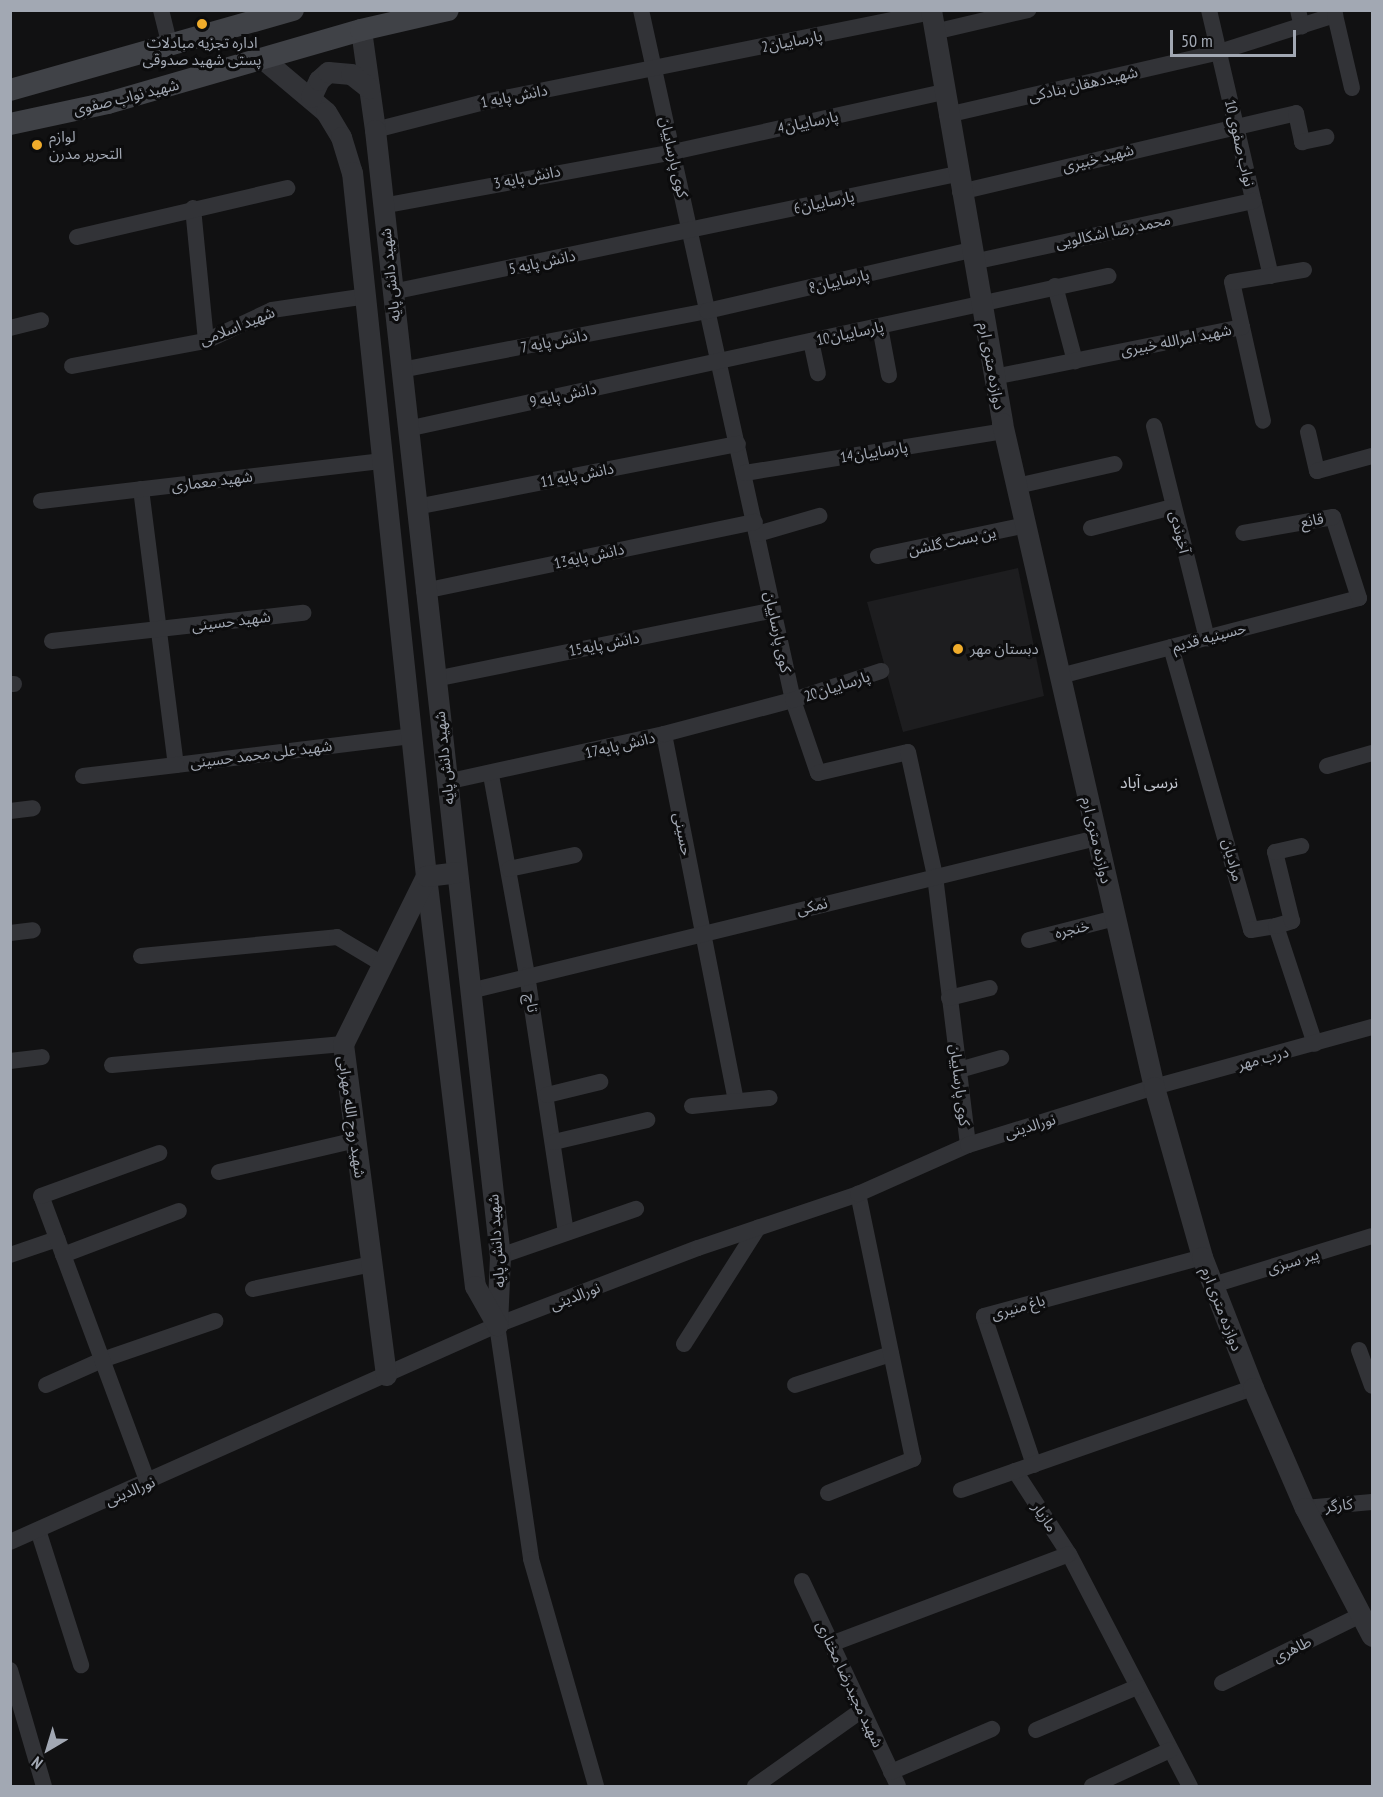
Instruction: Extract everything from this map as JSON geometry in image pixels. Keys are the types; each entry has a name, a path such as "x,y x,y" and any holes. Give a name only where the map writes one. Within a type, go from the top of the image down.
{"main road":[{"path":"10,90 293,10"},
{"name":"شهید نواب صفوی","path":"10,124 86,108 361,30 448,10"},
{"path":"76,71 86,108"}],"street":[{"path":"161,10 170,45"},
{"name":"کوی پارساییان","path":"641,10 745,473 793,700 818,773 908,752 935,876 968,1145"},
{"name":"پارساییان2","path":"654,69 932,18 1028,10"},
{"name":"نواب صفوی 10","path":"1209,10 1271,276"},
{"name":"شهیددهقان بنادکی","path":"947,115 1219,52 1300,19 1335,15 1352,88"},
{"name":"دوازده متری ارم","path":"932,18 958,183 1004,431 1154,1087 1202,1257 1253,1388 1305,1508 1372,1636"},
{"name":"شهید دانش پایه","path":"361,30 375,130 424,591 500,1256 497,1325"},
{"name":"شهید دانش پایه","path":"263,59 311,97 336,128 352,172 367,296 426,876 476,1286 497,1325"},
{"name":"دانش پایه 1","path":"375,130 480,103 654,69"},
{"path":"311,97 319,80 328,72 351,74 369,88"},
{"name":"پارساییان4","path":"673,152 943,92"},
{"name":"شهید خبیری","path":"958,183 1296,112 1302,142 1326,137"},
{"name":"دانش پایه 3","path":"382,206 673,152"},
{"name":"پارساییان6","path":"691,231 958,183"},
{"path":"77,237 286,188"},
{"name":"محمد رضا اشکالویی","path":"972,256 1253,201"},
{"path":"193,208 206,341"},
{"name":"دانش پایه 5","path":"392,292 691,231"},
{"name":"پارساییان8","path":"707,311 972,256"},
{"name":"شهید امرالله خبیری","path":"994,377 1242,327 1232,282 1304,270"},
{"name":"پارساییان10","path":"719,362 880,327 980,302 1108,276"},
{"path":"1055,286 1075,361"},
{"name":"شهید اسلامی","path":"72,366 206,341 272,310 367,296"},
{"name":"دانش پایه 7","path":"401,370 707,311"},
{"path":"10,328 40,320"},
{"path":"880,327 889,375"},
{"path":"1242,327 1263,421"},
{"path":"811,341 818,373"},
{"name":"دانش پایه 9","path":"407,429 719,362"},
{"name":"آخوندی","path":"1154,426 1207,638"},
{"name":"پارساییان14","path":"745,473 1004,431"},
{"path":"1308,432 1317,471 1372,456"},
{"name":"دانش پایه 11","path":"416,507 738,444"},
{"name":"شهید معماری","path":"41,501 383,460"},
{"path":"1017,486 1115,464"},
{"name":"شهید علی محمد حسینی","path":"141,489 176,765 411,736"},
{"path":"1091,528 1173,507"},
{"name":"دانش پایه13","path":"424,591 819,516"},
{"name":"قانع","path":"1243,532 1333,517 1359,598"},
{"name":"ین بست گلشن","path":"879,556 1026,525"},
{"name":"حسینیه قدیم","path":"1060,676 1359,598"},
{"name":"دانش پایه15","path":"435,678 773,610"},
{"name":"شهید حسینی","path":"52,641 303,613"},
{"name":"مرادیان","path":"1171,647 1251,930 1276,926"},
{"name":"پارساییان20","path":"793,700 881,671"},
{"name":"دانش پایه17","path":"447,782 492,775 664,734 793,700"},
{"name":"حسینی","path":"664,734 736,1101"},
{"path":"1327,765 1372,753"},
{"path":"83,776 176,765"},
{"name":"تاچ","path":"492,775 547,1095 566,1232"},
{"path":"10,811 33,808"},
{"name":"نمکی","path":"470,991 527,975 1096,838"},
{"path":"1301,846 1275,852 1292,921 1276,926 1315,1044"},
{"path":"509,869 575,855"},
{"path":"426,876 457,873"},
{"name":"شهید روح الله مهرابی","path":"386,1376 343,1044 426,876"},
{"name":"خنجره","path":"1029,940 1115,918"},
{"path":"10,933 33,930"},
{"path":"141,956 337,937 384,964"},
{"path":"949,998 990,988"},
{"name":"درب مهر","path":"1154,1087 1372,1027"},
{"path":"112,1065 343,1044"},
{"path":"10,1061 42,1057"},
{"path":"958,1070 1001,1058"},
{"path":"547,1095 600,1082"},
{"name":"نورالدینی","path":"10,1542 148,1483 497,1325 758,1228 858,1194 968,1145 1154,1087"},
{"path":"692,1106 770,1098"},
{"path":"554,1142 647,1120"},
{"path":"219,1172 356,1140"},
{"path":"148,1483 41,1196 159,1153"},
{"path":"828,1493 913,1460 858,1194"},
{"path":"500,1256 636,1209"},
{"path":"63,1256 179,1211"},
{"path":"684,1344 758,1228"},
{"name":"پیر سبزی","path":"1213,1286 1372,1236"},
{"path":"10,1255 57,1239"},
{"name":"باغ منیری","path":"1034,1465 984,1316 1202,1257"},
{"path":"253,1289 372,1264"},
{"path":"46,1385 102,1360 215,1321"},
{"path":"497,1325 531,1559 596,1786"},
{"path":"1359,1350 1372,1386"},
{"path":"795,1385 891,1354"},
{"path":"961,1490 1253,1388"},
{"name":"مازیار","path":"1015,1471 1069,1554 1190,1786"},
{"name":"کارگر","path":"1305,1508 1372,1502"},
{"path":"38,1530 81,1665"},
{"path":"831,1644 1069,1554"},
{"name":"شهید مجیدرضا مختاری","path":"802,1581 895,1779"},
{"name":"طاهری","path":"1222,1683 1361,1615"},
{"path":"10,1670 44,1786"},
{"path":"1036,1730 1137,1687"},
{"path":"755,1786 862,1710"},
{"path":"895,1779 992,1729"},
{"path":"1092,1786 1170,1750"}],"shaded area":[{"name":"دبستان مهر","path":"1018,568 1044,696 903,732 867,602"}],"place":[{"name":"اداره تجزیه مبادلات پستی شهید صدوقی","path":"202,24"},
{"name":"لوازم التحریر مدرن","path":"37,145"},
{"name":"دبستان مهر","path":"958,649"}],"district":[{"name":"نرسی آباد","path":"1149,782"}]}
